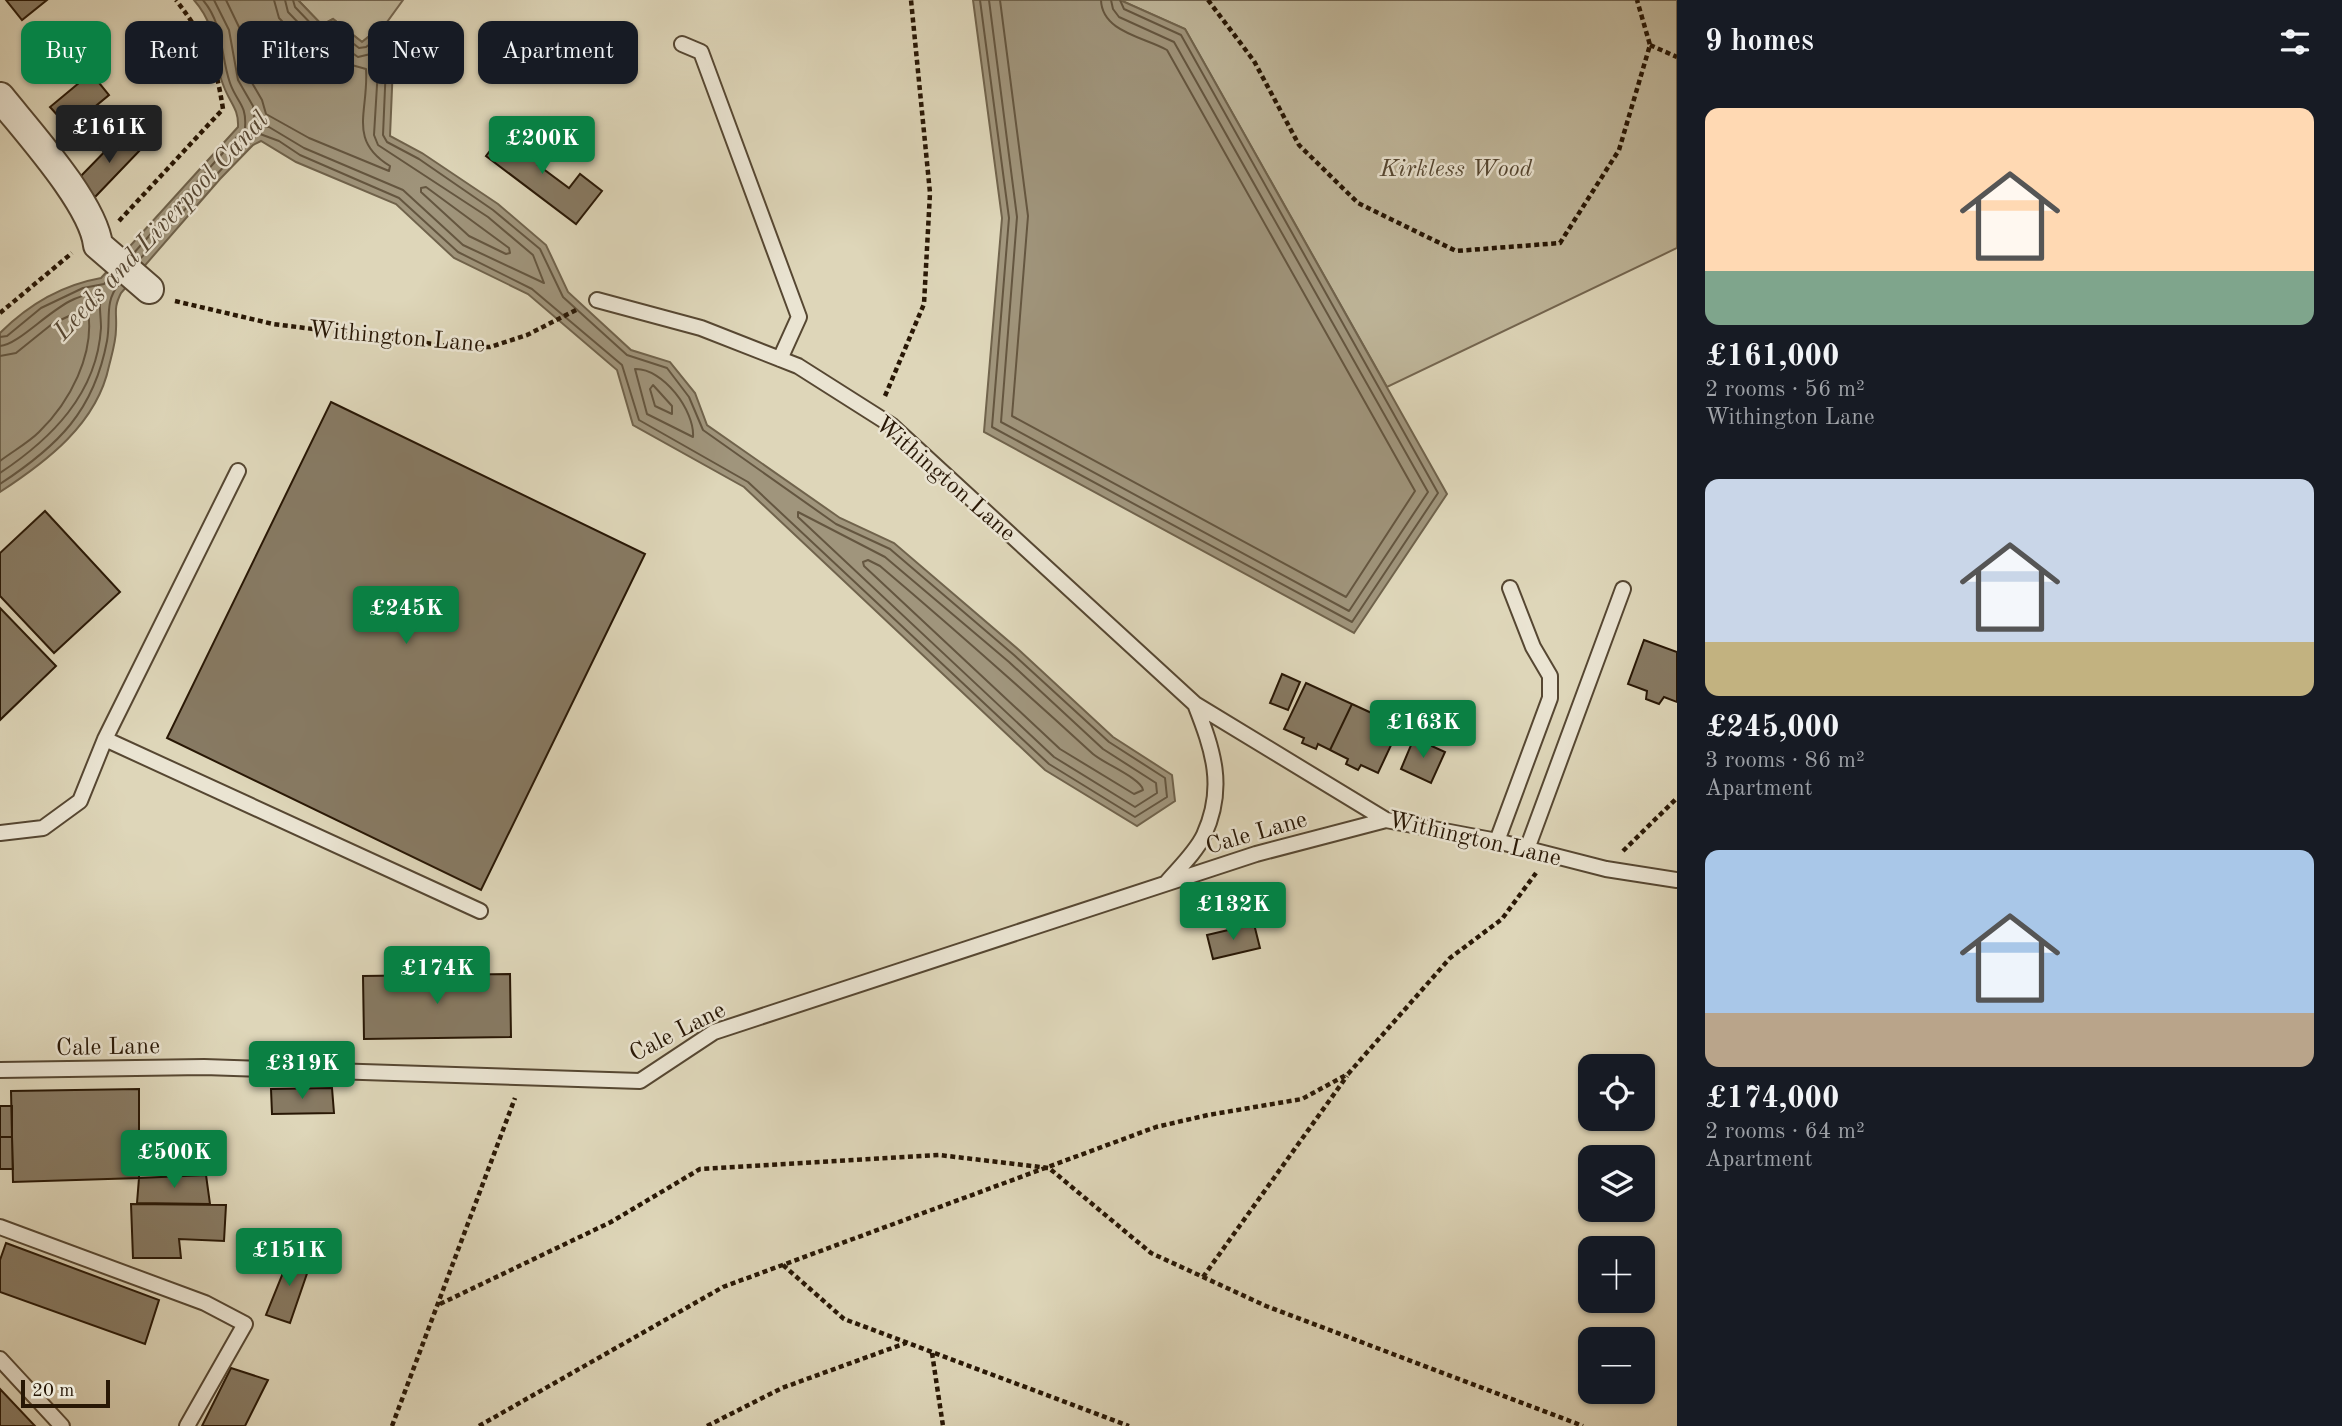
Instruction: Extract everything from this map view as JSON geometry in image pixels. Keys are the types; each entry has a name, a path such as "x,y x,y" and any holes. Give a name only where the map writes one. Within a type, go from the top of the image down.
{"street":[{"path":"0,97 55,167 97,238 149,289"}],"lane":[{"path":"682,44 701,52 799,317 780,359"},
{"name":"Withington Lane","path":"597,300 701,328 798,366 891,425 1195,704 1386,820 1497,841 1606,869 1677,880"},
{"path":"0,833 43,828 80,801 105,739 238,471"},
{"path":"1497,841 1550,698 1550,676 1533,647 1510,588"},
{"path":"1527,849 1623,589"},
{"path":"1167,882 1204,837 1216,797 1214,753 1195,704"},
{"path":"105,739 480,911"},
{"name":"Cale Lane","path":"0,1070 204,1067 640,1081 714,1032 1167,882 1256,854 1386,820"},
{"path":"0,1227 205,1303 245,1324 187,1426"},
{"path":"0,1359 62,1426"}],"path":[{"path":"0,313 120,221 223,109 216,66 199,32 176,0"},
{"path":"876,416 924,304 930,193 911,0"},
{"path":"1208,0 1255,61 1299,145 1358,203 1456,251 1560,243 1619,150 1650,45 1637,0"},
{"path":"1650,45 1677,57"},
{"name":"Withington Lane","path":"149,289 175,301 274,324 450,346 490,347 527,335 597,300"},
{"path":"1606,869 1677,798"},
{"path":"1203,1277 1348,1074 1450,958 1502,919 1550,855"},
{"path":"479,1426 723,1287 1156,1127 1301,1099 1348,1074"},
{"path":"392,1426 440,1304 522,1077"},
{"path":"440,1304 611,1222 699,1169 939,1155 1049,1168 1151,1253 1265,1306 1583,1426"},
{"path":"783,1265 844,1319 1129,1426"},
{"path":"707,1426 782,1388 908,1343"},
{"path":"932,1352 943,1426"}],"green space":[{"path":"298,0 403,0 388,21 368,21 368,37 362,42 354,36 354,21 318,21"},
{"name":"Kirkless Wood","path":"1120,0 1677,0 1677,248 1387,387 1185,29"}],"water":[{"name":"Leeds and Liverpool Canal","path":"194,0 298,0 318,21 237,21 237,84 354,84 354,36 362,42 368,37 368,84 392,84 390,136 422,153 498,204 546,245 568,292 631,350 670,362 695,393 707,425 840,518 894,543 1019,650 1113,737 1172,775 1175,801 1137,826 1045,770 744,487 633,425 617,370 528,294 454,258 396,204 296,162 261,141 253,145 220,179 121,293 116,307 115,343 103,387 81,423 52,454 0,492 0,333 46,298 59,291 101,278 238,127 236,111 223,84 223,21 207,21"},
{"path":"973,0 1120,0 1185,29 1447,494 1354,633 984,432 1002,218"}],"building":[{"path":"6,0 47,0 22,20"},
{"path":"78,84 100,84 109,95 69,128 50,107"},
{"path":"509,126 546,154 538,165 569,188 580,174 602,191 576,224 486,156"},
{"path":"119,137 126,144 132,137 143,147 95,197 77,180"},
{"path":"331,402 645,554 481,890 167,738"},
{"path":"45,511 120,592 54,653 0,596 0,553"},
{"path":"0,608 56,666 0,720"},
{"path":"1644,640 1677,652 1677,702 1664,697 1659,704 1646,699 1647,691 1628,684"},
{"path":"1282,674 1300,682 1288,710 1270,703"},
{"path":"1306,683 1352,704 1330,750 1318,744 1316,749 1302,743 1304,738 1284,729"},
{"path":"1352,704 1400,726 1378,773 1361,765 1358,770 1346,764 1348,759 1330,750"},
{"path":"1414,738 1445,752 1431,783 1401,769"},
{"path":"1254,924 1260,948 1213,959 1207,935"},
{"path":"510,974 511,1037 364,1039 363,976"},
{"path":"332,1088 334,1113 272,1114 271,1089"},
{"path":"139,1089 139,1178 13,1182 11,1091"},
{"path":"0,1106 12,1106 12,1137 0,1137"},
{"path":"0,1137 12,1137 13,1169 0,1169"},
{"path":"206,1175 210,1204 137,1203 139,1178"},
{"path":"131,1204 226,1205 224,1241 179,1239 181,1258 133,1258"},
{"path":"6,1243 159,1300 145,1344 0,1292 0,1260"},
{"path":"291,1253 312,1259 290,1323 266,1315"},
{"path":"231,1368 268,1380 245,1426 202,1426"},
{"path":"0,1389 35,1426 0,1426"}]}
